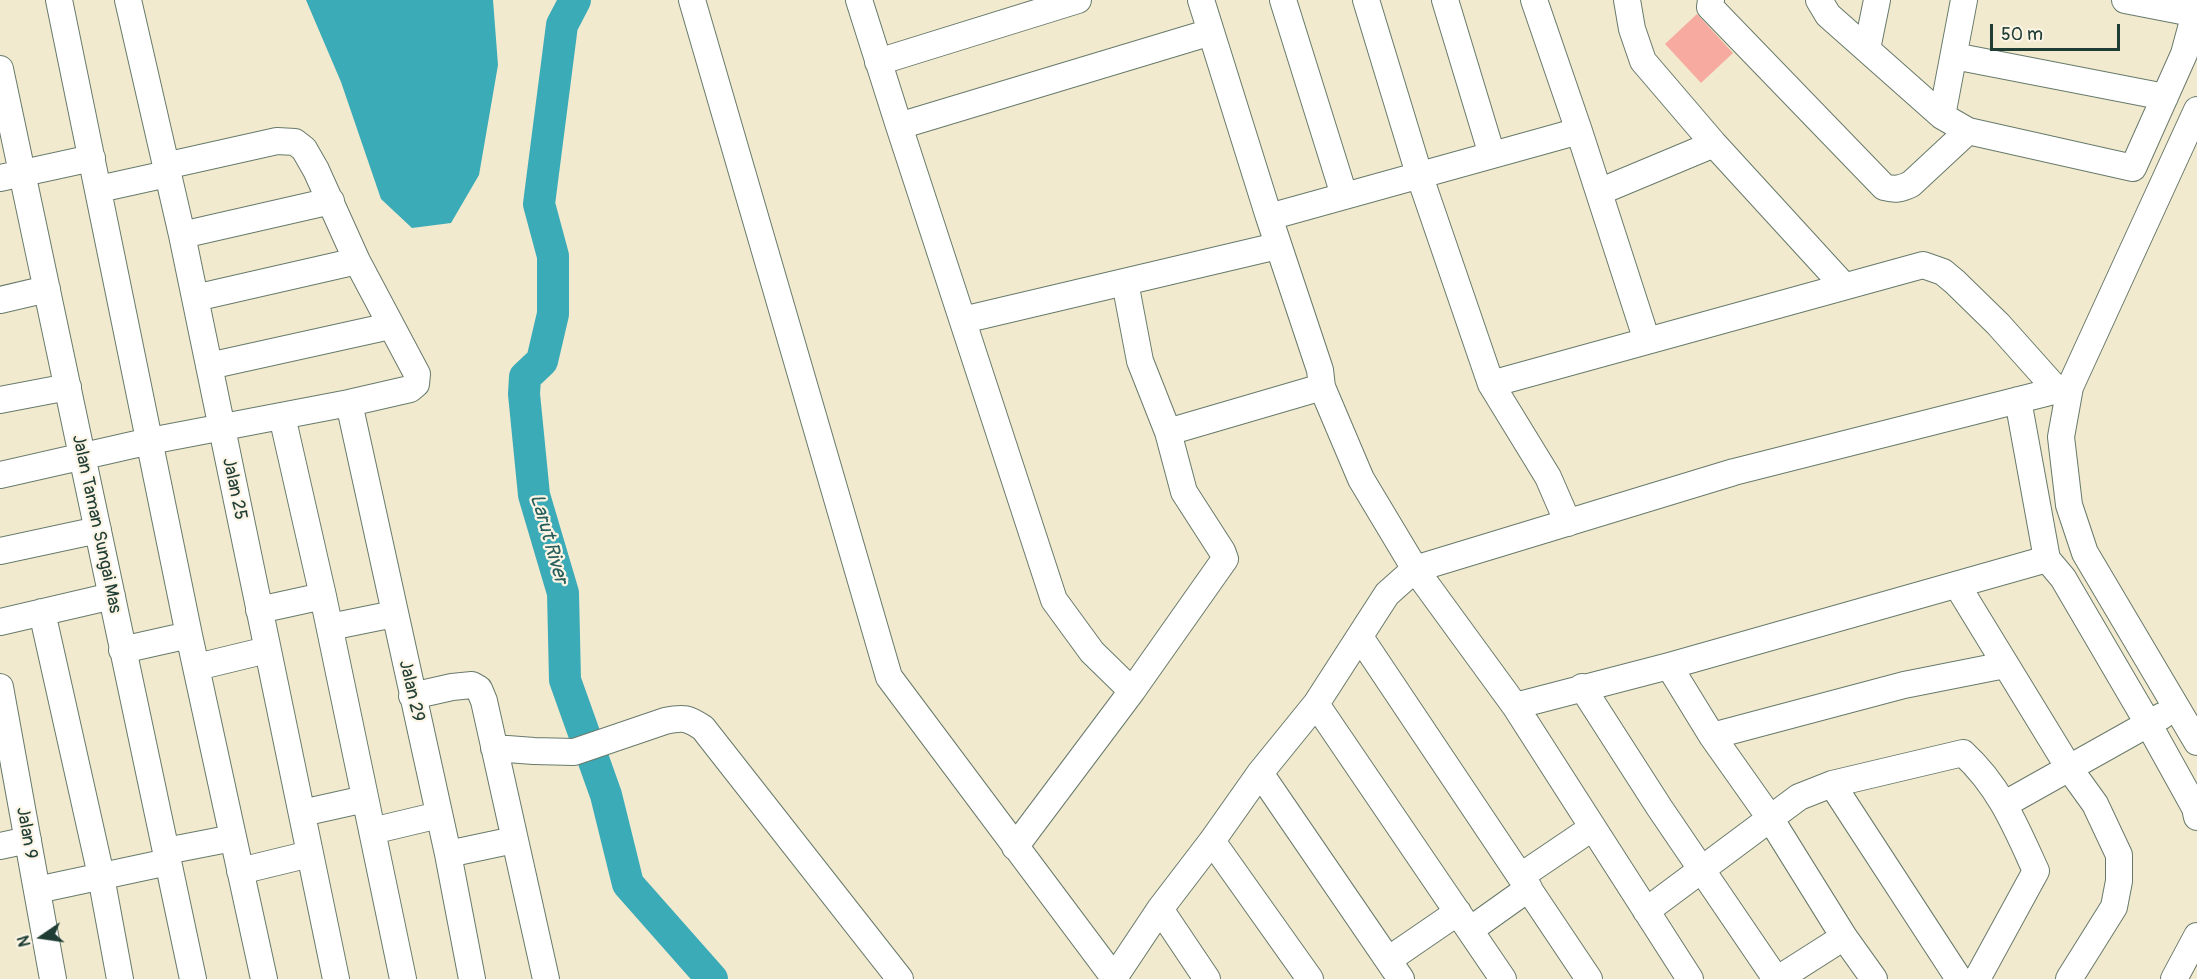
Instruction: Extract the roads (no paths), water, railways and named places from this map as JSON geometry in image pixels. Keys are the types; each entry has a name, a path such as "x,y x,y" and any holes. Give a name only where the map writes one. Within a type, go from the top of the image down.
{"street":[{"path":"59,0 189,635 264,979"},
{"name":"Jalan 25","path":"128,0 182,235 336,979"},
{"path":"692,0 890,677 1115,978 1160,909 1260,773 1316,704 1387,594 1416,569 1734,472 2064,389"},
{"path":"859,0 1054,600 1092,652 1132,691"},
{"path":"878,62 1078,0"},
{"path":"1201,0 1277,246 1320,370 1322,387 1361,479 1416,569 1515,706 1690,979"},
{"path":"1283,0 1344,195"},
{"path":"1366,0 1419,174 1491,384 1548,477 1568,523"},
{"path":"1444,0 1492,155"},
{"path":"1534,0 1647,341"},
{"path":"1627,0 1632,29 1643,61 1714,144 1844,286"},
{"path":"1711,0 1710,7 1884,186 1892,189 1911,184 1968,131"},
{"path":"1819,0 1828,15 1942,116 1968,131 2133,168 2167,178"},
{"path":"1867,49 1877,0"},
{"path":"1942,116 1964,0"},
{"path":"2126,0 2197,11 2184,54 2133,168"},
{"path":"899,126 1211,32"},
{"path":"1954,56 2165,97"},
{"name":"Jalan Taman Sungai Mas","path":"0,69 11,175 47,290 192,979"},
{"path":"2197,110 2167,178 2064,389 2061,437 2069,505 2085,553 2197,742"},
{"path":"1269,217 1579,131"},
{"path":"0,475 150,441 349,403 410,389 416,384 417,374 357,261 331,201 304,149 295,142 277,141 99,189"},
{"path":"1599,192 1714,144"},
{"path":"11,175 92,158"},
{"path":"182,235 331,201"},
{"path":"963,320 1277,246"},
{"path":"195,298 357,261"},
{"path":"1491,384 1923,266 1943,272 2064,389"},
{"path":"1016,848 1132,691 1225,559 1184,492 1168,432 1140,361 1125,282"},
{"path":"0,300 47,290"},
{"path":"209,366 390,326"},
{"path":"0,400 68,387"},
{"path":"1168,432 1322,387"},
{"path":"2018,400 2047,560 2063,578 2149,725 2197,817"},
{"name":"Jalan 29","path":"349,403 448,854 472,979"},
{"path":"282,416 330,627 403,979"},
{"path":"0,551 98,530"},
{"path":"1515,706 1669,666 2047,560"},
{"path":"1957,585 2069,768 2094,804 2119,855 2119,881 2114,907 2069,979"},
{"path":"0,622 112,596"},
{"path":"259,610 323,596"},
{"path":"42,612 101,877 120,979"},
{"path":"330,627 394,614"},
{"path":"122,650 189,635"},
{"path":"1360,637 1589,979"},
{"path":"197,668 267,650"},
{"path":"1712,736 1904,685 2005,665"},
{"path":"1669,666 1712,736 1770,818 1844,937 1874,979"},
{"path":"412,696 472,685 478,689 484,701 546,979"},
{"name":"Jalan 9","path":"0,687 53,979"},
{"path":"1582,687 1777,979 1844,937"},
{"path":"1316,704 1503,979"},
{"path":"2005,804 2149,725 2176,706"},
{"path":"494,748 534,752 574,752 650,726 679,718 690,719 704,729 900,979"},
{"path":"1646,911 1703,871 1799,797 1832,784 1963,753 1981,769 2005,804 2036,872 1977,979"},
{"path":"1260,773 1394,973 1464,921 1525,882 1592,828"},
{"path":"1832,784 1959,979"},
{"path":"302,813 365,799"},
{"path":"372,831 439,815"},
{"path":"37,890 101,877 233,838"},
{"path":"0,846 28,840"},
{"path":"448,854 514,840"},
{"path":"1212,841 1310,979"},
{"path":"240,871 310,854"},
{"path":"1160,909 1207,979"},
{"path":"2174,979 2197,936"}],"water":[{"path":"306,0 493,0 498,65 479,175 451,223 412,228 381,199 341,82"}],"waterway":[{"name":"Larut River","path":"575,0 562,25 539,204 553,256 553,314 542,361 525,377 524,394 534,495 563,593 565,680 606,795 628,884 712,979"}]}
